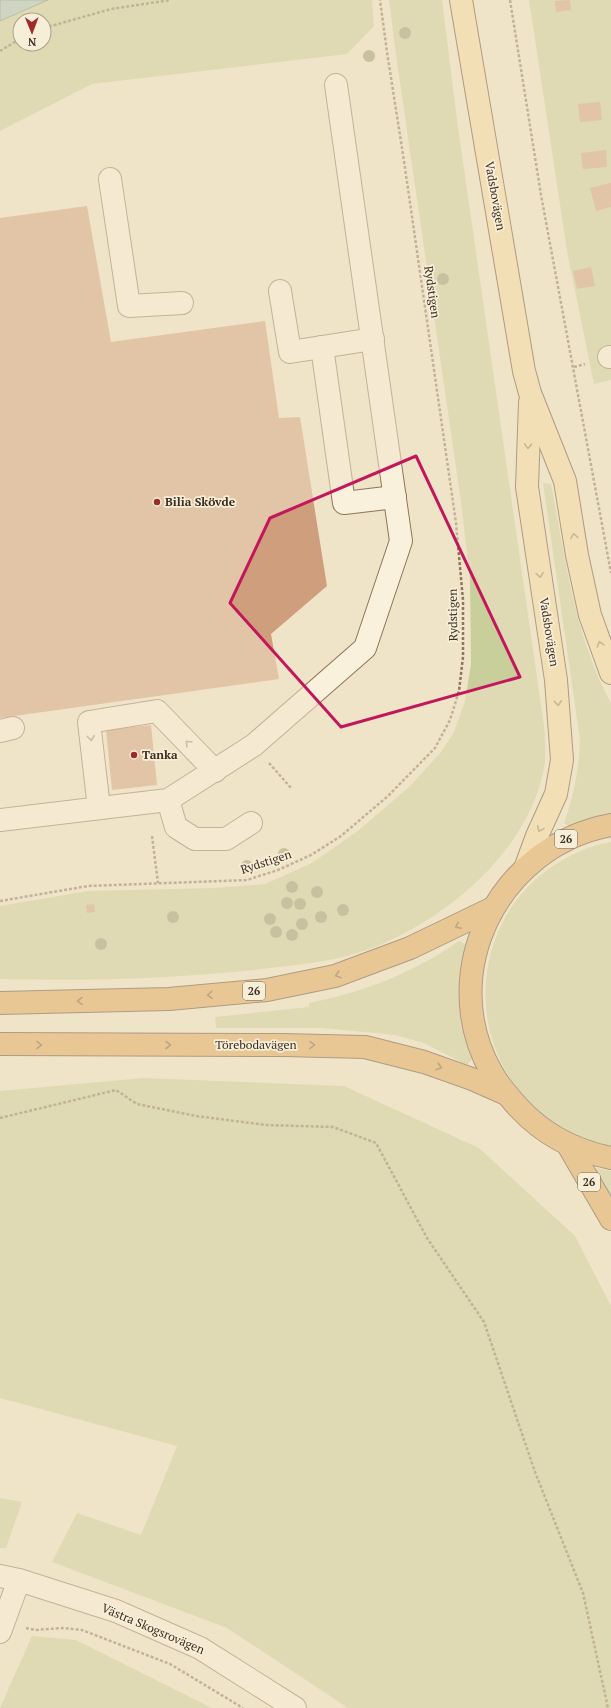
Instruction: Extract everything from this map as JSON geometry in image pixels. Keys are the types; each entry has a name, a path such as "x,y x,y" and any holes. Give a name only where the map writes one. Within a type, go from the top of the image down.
{"highway":[{"name":"26","path":"611,825 581,832 561,841 526,866 514,879 493,908 482,930 475,953 471,1002 474,1026 481,1050 491,1072 504,1093 533,1122 568,1145 595,1155 611,1158"},
{"name":"26","path":"0,1003 169,999 267,990 335,976 410,948 493,908"},
{"name":"Törebodavägen","path":"0,1044 283,1045 365,1047 424,1062 472,1078 504,1093"},
{"name":"26","path":"568,1145 611,1219"}],"main road":[{"name":"Vadsbovägen","path":"462,0 523,363 530,393 565,481 577,555 590,615 611,673"},
{"name":"Vadsbovägen","path":"526,866 537,836 556,794 562,760 556,680 527,487 530,393"}],"street":[{"path":"0,820 158,801 215,771 254,745 365,648 401,541 336,85"},
{"path":"110,179 129,306 182,303"},
{"path":"280,291 290,352 373,339"},
{"path":"322,347 344,503 395,497"},
{"path":"99,808 89,722 157,711 215,771"},
{"path":"158,801 176,827 195,839 226,839 251,823"},
{"path":"2,1627 9,1578"},
{"name":"Västra Skogsrovägen","path":"9,1578 116,1611 200,1648 295,1708"}],"path":[{"path":"52,26 111,9 170,0"},
{"name":"Rydstigen","path":"0,901 88,886 247,880 278,870 317,851 341,836 388,796 435,748 450,720 458,691 463,657 463,600 456,523 380,0"},
{"path":"510,0 541,194 611,573"},
{"path":"0,52 12,44"},
{"path":"266,758 291,788"},
{"path":"158,801 158,883"},
{"path":"0,1118 116,1090 137,1104 196,1116 266,1125 333,1127 376,1143 427,1238 484,1322 535,1472 583,1593 608,1708"},
{"path":"2,1627 35,1630 63,1628 82,1630 170,1664 243,1708"}],"highlighted area":[{"path":"416,456 520,677 341,727 230,603 270,518"}],"green space":[{"path":"48,0 372,0 374,26 347,54 92,84 0,131 0,21 12,16 12,52 52,52 52,12 21,12"},
{"path":"389,0 442,0 457,120 545,733 545,763 536,795 522,826 503,854 479,880 453,902 424,922 394,938 364,951 313,963 197,975 65,980 0,979 0,906 88,891 215,888 265,884 312,863 359,830 410,786 441,752 454,732 465,701 471,664 470,578 461,502"},
{"path":"529,0 611,0 611,380 594,384 567,251"},
{"path":"543,483 551,484 567,568 580,624 588,651 611,703 611,817 572,828 564,823 571,802 575,782 580,740"},
{"path":"611,842 611,1146 595,1142 564,1129 550,1120 522,1094 502,1063 490,1029 486,994 490,958 502,924 522,894 550,868 564,859 587,848"},
{"path":"459,941 468,945 469,1046 473,1058 467,1065 424,1043 395,1035 321,1028 216,1028 215,1017 309,1007 309,1003 369,987 423,963"},
{"path":"144,1078 344,1086 479,1148 575,1236 611,1306 611,1708 348,1708 227,1628 52,1562 77,1513 141,1535 177,1446 0,1398 0,1091"},
{"path":"596,1168 611,1171 611,1198 595,1172"},
{"path":"0,1498 22,1502 6,1548 0,1548"},
{"path":"32,1636 76,1640 212,1708 0,1708"}],"water":[{"path":"0,0 48,0 21,12 12,12 12,16 0,21"}],"building":[{"path":"570,0 571,10 556,12 555,1"},
{"path":"600,102 602,120 580,122 578,104"},
{"path":"606,150 607,167 583,169 581,153"},
{"path":"611,183 611,207 596,211 590,188"},
{"name":"Bilia Skövde","path":"87,206 111,342 265,321 279,418 300,417 327,586 271,634 279,679 0,718 0,218"},
{"path":"591,267 595,286 577,289 573,271"},
{"path":"151,725 157,785 112,790 106,730"},
{"path":"94,904 95,912 87,913 86,905"}],"place":[{"name":"Bilia Skövde","path":"157,502"},
{"name":"Tanka","path":"134,755"}]}
